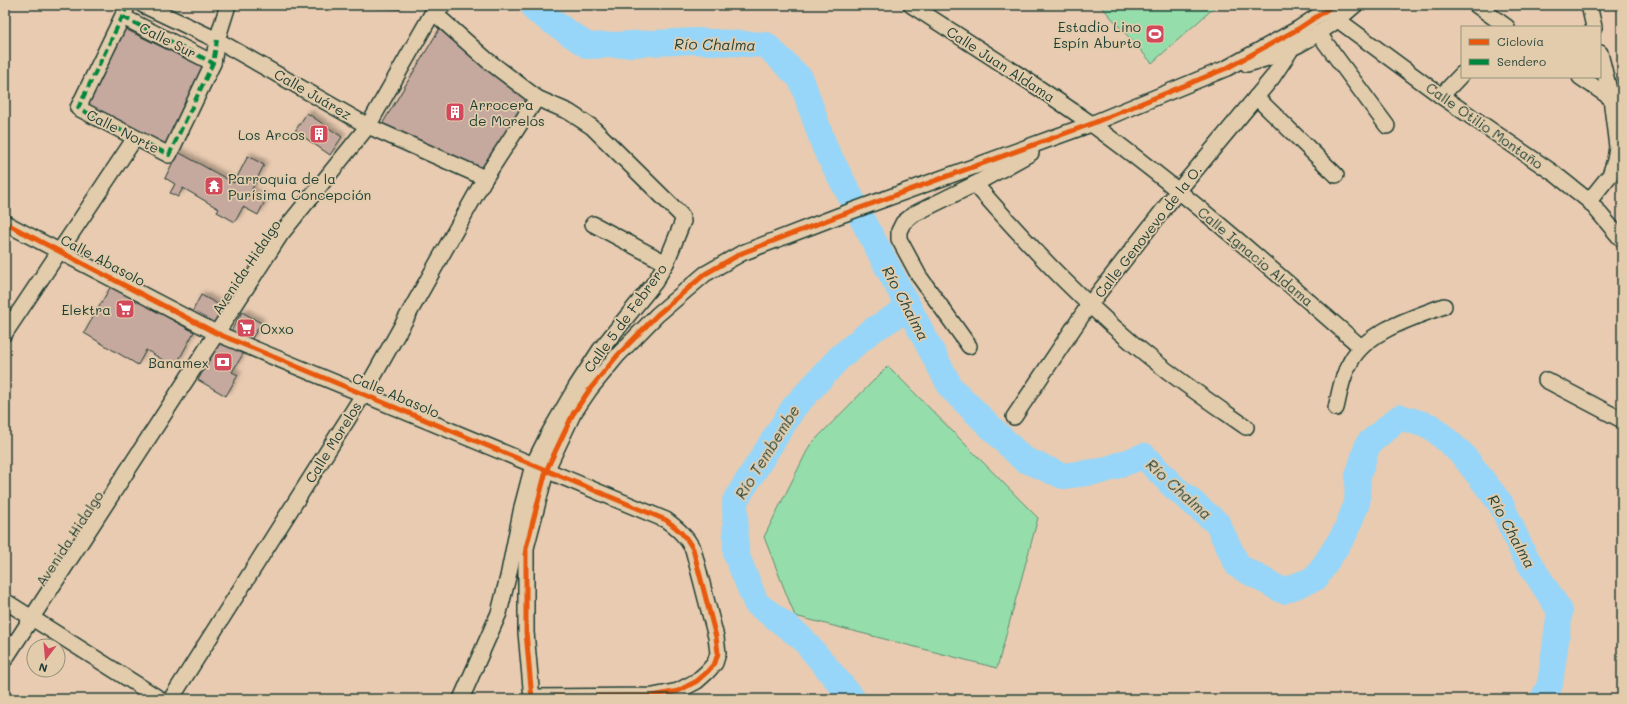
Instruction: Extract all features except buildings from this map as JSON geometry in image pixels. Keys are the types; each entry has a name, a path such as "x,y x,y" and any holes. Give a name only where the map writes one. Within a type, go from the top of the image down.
{"street":[{"name":"Calle Juárez","path":"143,5 217,40 368,126 485,178"},
{"path":"213,63 217,40 228,5"},
{"name":"Calle Juan Aldama","path":"911,5 1035,85 1091,124"},
{"path":"461,699 499,613 508,577 520,545 540,468 590,389 617,356 657,315 705,274 742,253 871,204 1091,124 1227,68 1298,29 1334,5"},
{"path":"1227,68 1260,61 1290,51 1319,34 1355,5"},
{"path":"1476,5 1505,26"},
{"path":"1589,5 1594,26"},
{"name":"Calle 5 de Febrero","path":"436,7 487,60 537,98 569,112 592,127 681,215 682,224 666,263 655,282 600,350 568,400 548,435 540,468"},
{"name":"Avenida Hidalgo","path":"5,659 281,234 368,126 436,7"},
{"name":"Calle Sur","path":"126,11 213,63"},
{"name":"Calle Norte","path":"126,11 78,108 169,155 213,63"},
{"name":"Calle Otilio Montaño","path":"1338,20 1441,96 1555,174 1589,201 1622,240"},
{"path":"1319,34 1387,126"},
{"name":"Calle Genovevo de la O.","path":"1014,417 1089,305 1178,190 1280,67 1290,51"},
{"path":"1589,201 1610,175 1616,160 1617,146 1611,98 1601,57"},
{"path":"1441,96 1461,75"},
{"path":"1581,78 1611,98"},
{"path":"1256,97 1336,175"},
{"name":"Calle Morelos","path":"171,699 363,395 485,178 537,98"},
{"name":"Calle Ignacio Aldama","path":"1091,124 1178,190 1264,262 1361,347"},
{"path":"969,346 919,276 899,239 899,231 904,222 914,214 975,184 1061,135"},
{"path":"5,333 135,138"},
{"path":"975,184 1031,247 1089,305 1156,363 1246,427"},
{"name":"Calle Abasolo","path":"5,224 59,250 216,333 666,520 679,530 693,549 716,638 718,653 715,663 697,681 678,691 653,696 532,698"},
{"path":"593,224 666,263"},
{"path":"1336,408 1342,379 1351,360 1361,347 1402,322 1444,306"},
{"path":"1546,380 1622,420"},
{"path":"520,545 532,698"},
{"path":"5,601 160,699"}],"green space":[{"name":"Estadio Lino Espín Aburto","path":"1100,5 1217,5 1152,63"},
{"path":"888,366 1038,518 997,668 795,616 764,537 810,445"}],"waterway":[{"name":"Río Chalma","path":"533,5 535,10 588,46 696,41 766,45 801,79 825,148 951,388 1023,459 1063,476 1102,471 1144,456 1174,487 1217,523 1238,566 1283,591 1316,578 1345,533 1357,503 1358,476 1368,444 1400,417 1432,427 1463,455 1501,504 1523,553 1560,611 1550,684 1543,699"},
{"name":"Río Tembembe","path":"853,699 802,638 756,603 736,554 735,501 794,407 839,358 871,331 909,308"}],"marked path":[{"path":"128,5 78,108 169,155 213,63 217,40"},
{"path":"123,17 213,63"}],"cycle path":[{"path":"532,699 526,632 526,548 546,471 573,414 590,389 617,356 657,315 705,274 742,253 838,216 1091,124 1227,68 1298,29 1334,5"},
{"path":"5,223 216,333 666,520 685,536 693,549 716,637 718,653 715,663 707,672 697,681 678,691 653,696 532,697"}],"place":[{"name":"Estadio Lino Espín Aburto","path":"1155,34"},
{"name":"Arrocera de Morelos","path":"455,112"},
{"name":"Los Arcos","path":"319,134"},
{"name":"Parroquia de la Purísima Concepción","path":"214,186"},
{"name":"Elektra","path":"125,309"},
{"name":"Oxxo","path":"246,328"},
{"name":"Banamex","path":"223,362"}]}
